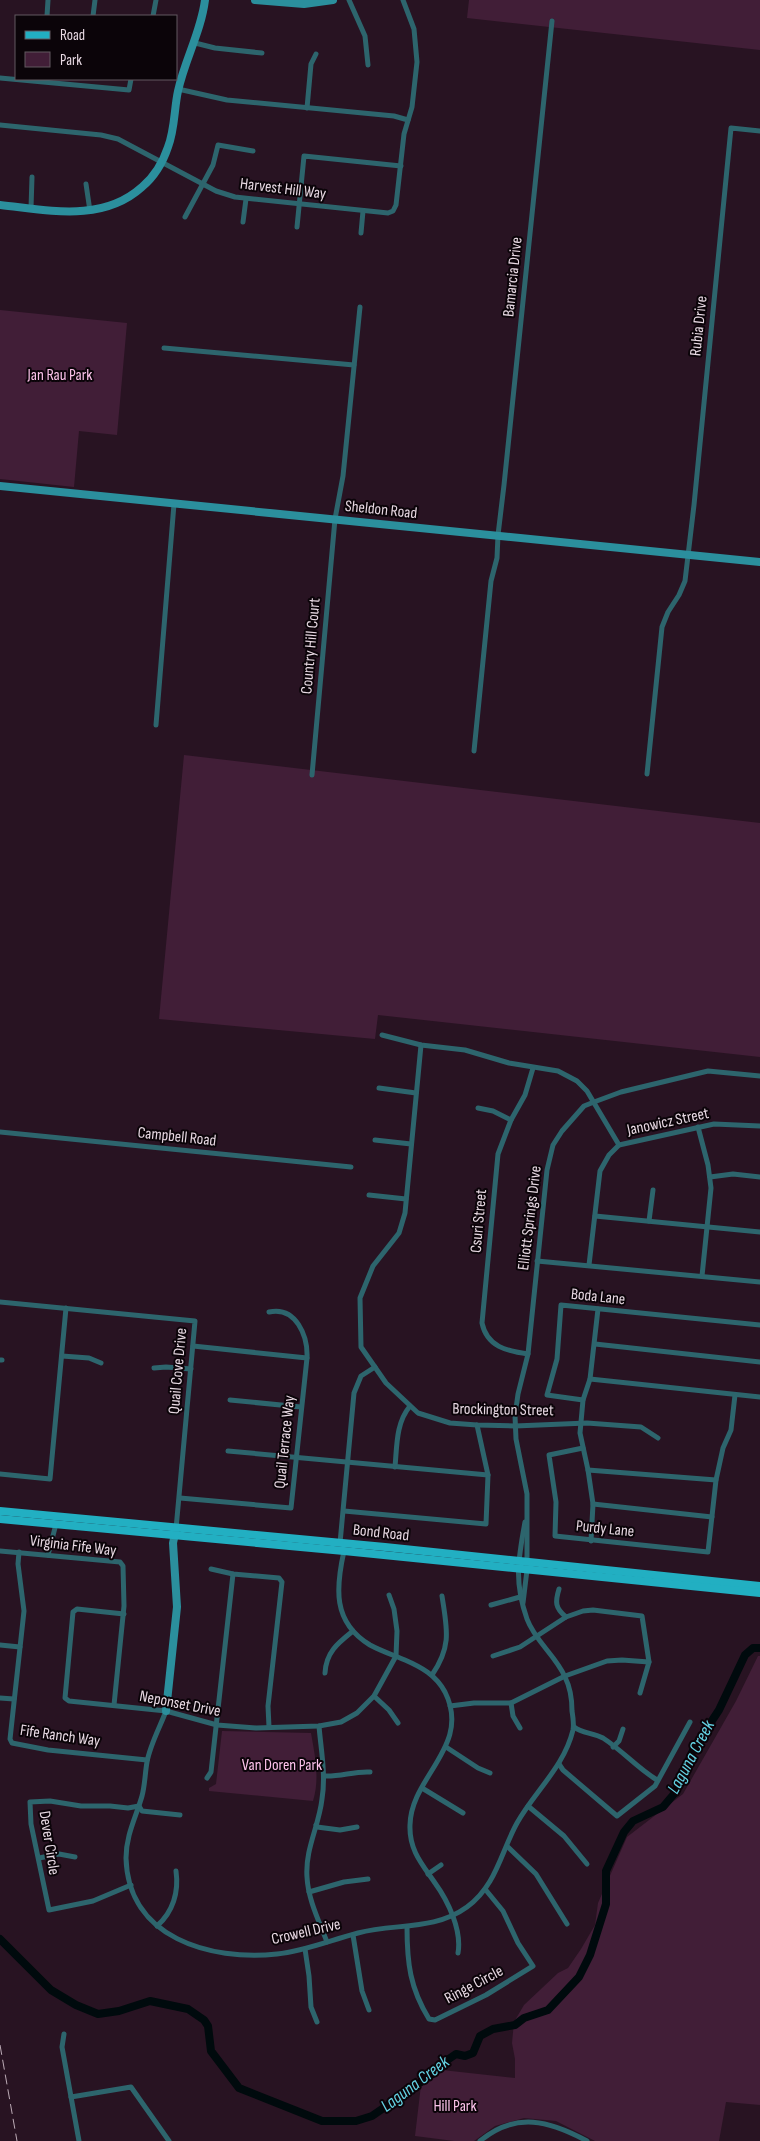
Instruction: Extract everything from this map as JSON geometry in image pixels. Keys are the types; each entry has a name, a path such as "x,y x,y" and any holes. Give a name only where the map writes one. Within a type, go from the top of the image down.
{"main road":[{"path":"0,206 90,212 107,208 132,196 146,184 162,162 172,135 178,90 195,43 205,0"},
{"path":"255,0 304,4 333,0"},
{"name":"Sheldon Road","path":"0,486 760,562"},
{"name":"Bond Road","path":"0,1513 19,1513 100,1521 175,1532"},
{"name":"Bond Road","path":"0,1520 175,1532 342,1547 760,1593"},
{"path":"56,1524 60,1520 92,1523 100,1521"},
{"name":"Crowell Drive","path":"166,1711 176,1607 173,1543 175,1532"},
{"name":"Bond Road","path":"342,1547 385,1547 518,1565"},
{"name":"Bond Road","path":"527,1566 760,1586"}],"street":[{"path":"47,15 48,0"},
{"path":"94,15 95,0"},
{"path":"153,15 156,0"},
{"path":"349,0 365,36 368,65"},
{"name":"Harvest Hill Way","path":"0,125 111,137 127,143 203,184 225,194 246,199 388,213 393,211 396,205 404,134 413,100 417,50 414,29 403,0"},
{"name":"Bamarcia Drive","path":"474,751 491,581 497,558 552,21"},
{"path":"195,43 215,48 262,53"},
{"path":"307,108 311,64 316,54"},
{"path":"0,78 15,79"},
{"path":"22,80 129,90 131,80"},
{"path":"178,90 227,100 394,116 408,120"},
{"name":"Rubia Drive","path":"687,555 694,506 732,128 760,131"},
{"path":"185,217 213,165 218,146 253,151"},
{"path":"297,227 304,156 400,166"},
{"path":"31,208 32,177"},
{"path":"86,184 90,212"},
{"path":"244,222 246,199"},
{"path":"361,234 363,211"},
{"name":"Country Hill Court","path":"312,775 335,519 343,476 360,307"},
{"path":"164,348 354,365"},
{"path":"156,725 174,504"},
{"path":"648,774 662,627 668,612 684,586 687,576 687,555"},
{"path":"382,1035 421,1045 465,1050 533,1068 558,1071 577,1081 587,1091 619,1146"},
{"name":"Brockington Street","path":"421,1045 405,1212 399,1233 373,1266 360,1298 361,1347 386,1383 418,1413 450,1423 515,1426 581,1423 641,1427 658,1438"},
{"name":"Csuri Street","path":"528,1354 496,1346 488,1340 482,1323 498,1154 511,1120 525,1095 533,1068"},
{"name":"Elliott Springs Drive","path":"525,1522 527,1494 515,1426 518,1394 528,1354 546,1170 554,1145 574,1116 584,1106 621,1092 708,1071 760,1076"},
{"path":"379,1088 416,1092"},
{"path":"478,1108 492,1111 511,1120"},
{"name":"Janowicz Street","path":"589,1266 600,1171 606,1159 619,1146 698,1127 730,1123 760,1126"},
{"path":"698,1127 711,1188 702,1276"},
{"name":"Campbell Road","path":"0,1132 351,1167"},
{"path":"376,1140 411,1144"},
{"path":"710,1177 733,1174 760,1177"},
{"path":"649,1221 652,1190"},
{"path":"369,1195 406,1199"},
{"path":"595,1216 760,1232"},
{"path":"537,1261 760,1282"},
{"name":"Quail Cove Drive","path":"0,1302 195,1321 180,1498 175,1532"},
{"name":"Boda Lane","path":"583,1400 547,1395 557,1359 561,1306 760,1325"},
{"path":"0,1474 50,1479 66,1308"},
{"path":"591,1541 593,1504 580,1433 583,1400 590,1379 598,1309"},
{"name":"Quail Terrace Way","path":"180,1498 291,1508 297,1458 300,1407 307,1358 307,1341 300,1326 287,1313 269,1312"},
{"path":"594,1344 760,1362"},
{"path":"194,1346 307,1358"},
{"path":"62,1356 89,1358 101,1363"},
{"path":"375,1367 361,1376 354,1393 338,1594 342,1612 353,1631 368,1644 418,1666 432,1675 445,1692 450,1706 451,1729 446,1747 413,1806 410,1835 417,1858 438,1887 452,1916 459,1938 458,1953"},
{"path":"154,1368 191,1369"},
{"path":"590,1379 760,1397"},
{"path":"593,1504 712,1517 716,1480 723,1448 731,1430 735,1395"},
{"path":"230,1400 300,1407"},
{"path":"395,1467 398,1429 403,1414 410,1406"},
{"path":"344,1511 486,1524 488,1474 477,1425"},
{"name":"Purdy Lane","path":"583,1448 549,1455 556,1502 555,1536 708,1552 712,1517"},
{"path":"228,1451 488,1474"},
{"path":"588,1470 716,1480"},
{"name":"Crowell Drive","path":"166,1711 147,1760 145,1784 130,1829 126,1849 127,1869 131,1885 139,1903 157,1926 182,1943 206,1950 256,1955 279,1954 305,1949 352,1934 380,1929 431,1924 452,1916 468,1906 486,1889 508,1847 517,1824 559,1764 574,1727 565,1676 536,1636 520,1597 518,1565 525,1522"},
{"name":"Crowell Drive","path":"523,1603 527,1566 525,1522"},
{"path":"48,1555 56,1524"},
{"name":"Virginia Fife Way","path":"0,1551 120,1562 122,1566 124,1614 114,1705"},
{"name":"Fife Ranch Way","path":"19,1552 18,1564 24,1611 10,1739 15,1745 147,1760"},
{"path":"211,1569 233,1574 279,1578 282,1582 268,1706 269,1727"},
{"path":"207,1778 211,1772 217,1725 233,1574"},
{"path":"559,1589 556,1598 557,1607 566,1617"},
{"path":"389,1595 394,1608 397,1630 396,1656"},
{"path":"432,1675 443,1656 447,1643 442,1596"},
{"path":"491,1605 520,1597"},
{"name":"Neponset Drive","path":"124,1614 77,1609 73,1612 65,1698 69,1701 166,1711 217,1725 256,1728 319,1726 341,1722 357,1713 374,1696 396,1656"},
{"path":"493,1656 520,1647 566,1617 588,1610 642,1616 649,1662 640,1693"},
{"path":"325,1673 326,1662 332,1649 353,1631"},
{"path":"0,1645 20,1647"},
{"path":"450,1706 474,1703 511,1704 565,1676 607,1660 649,1662"},
{"path":"374,1696 389,1710 398,1723"},
{"path":"0,1698 14,1700"},
{"path":"511,1704 512,1716 520,1728"},
{"path":"559,1764 563,1770 617,1816 652,1790 690,1722"},
{"path":"319,1726 324,1776 322,1799 307,1857 307,1878 309,1892 327,1942"},
{"path":"574,1727 578,1730 598,1735 639,1769 657,1780"},
{"path":"613,1747 619,1741 623,1729"},
{"path":"446,1747 478,1768 490,1773"},
{"path":"324,1776 370,1772"},
{"path":"422,1788 463,1813"},
{"name":"Dever Circle","path":"131,1885 93,1901 49,1910 44,1893 40,1858 31,1824 30,1802 50,1801 81,1806 128,1808 139,1806"},
{"path":"139,1806 142,1811 180,1815"},
{"path":"528,1806 564,1836 587,1864"},
{"path":"316,1825 317,1827 330,1830 358,1827"},
{"path":"508,1847 536,1874 567,1924"},
{"path":"40,1858 59,1854 74,1857"},
{"path":"428,1874 441,1865"},
{"path":"157,1926 165,1918 172,1906 176,1871"},
{"path":"309,1892 344,1882 368,1879"},
{"name":"Ringe Circle","path":"407,1927 407,1956 411,1980 429,2019 436,2020 486,1995 533,1966 518,1943 503,1911 486,1889"},
{"path":"352,1934 363,1996 368,2010"},
{"path":"305,1949 311,2007 317,2022"},
{"path":"64,2034 62,2047 79,2141"},
{"path":"71,2097 131,2087 169,2141"},
{"path":"480,2141 499,2128 526,2122 553,2124 587,2141"}],"green space":[{"path":"469,0 760,0 760,50 467,18"},
{"name":"Jan Rau Park","path":"0,310 127,323 117,435 79,431 74,487 0,479"},
{"path":"184,755 760,823 760,1057 378,1015 375,1039 159,1019"},
{"name":"Hill Park","path":"758,1656 760,1656 760,2105 726,2102 719,2141 595,2141 556,2121 524,2118 495,2126 474,2141 454,2141 415,2136 421,2085 442,2070 515,2078 515,2059 512,2043 514,2022 524,2005 558,1973 568,1968 581,1949 595,1925 598,1903 627,1837 683,1794 736,1701"},
{"name":"Van Doren Park","path":"222,1731 311,1733 316,1775 313,1801 209,1791 209,1788 216,1784"}],"waterway":[{"name":"Laguna Creek","path":"0,1939 51,1990 76,2005 98,2014 119,2011 150,2001 188,2009 204,2020 208,2026 211,2051 239,2088 322,2121 356,2121 372,2116 434,2073 440,2065 456,2054 465,2056 473,2053 480,2036 493,2029 515,2025 524,2018 548,2010 579,1977 590,1955 606,1904 606,1871 624,1832 633,1821 663,1807 674,1794 694,1748 719,1710 745,1655 753,1648 760,1648"}],"railway":[{"path":"0,2045 17,2141"}]}
